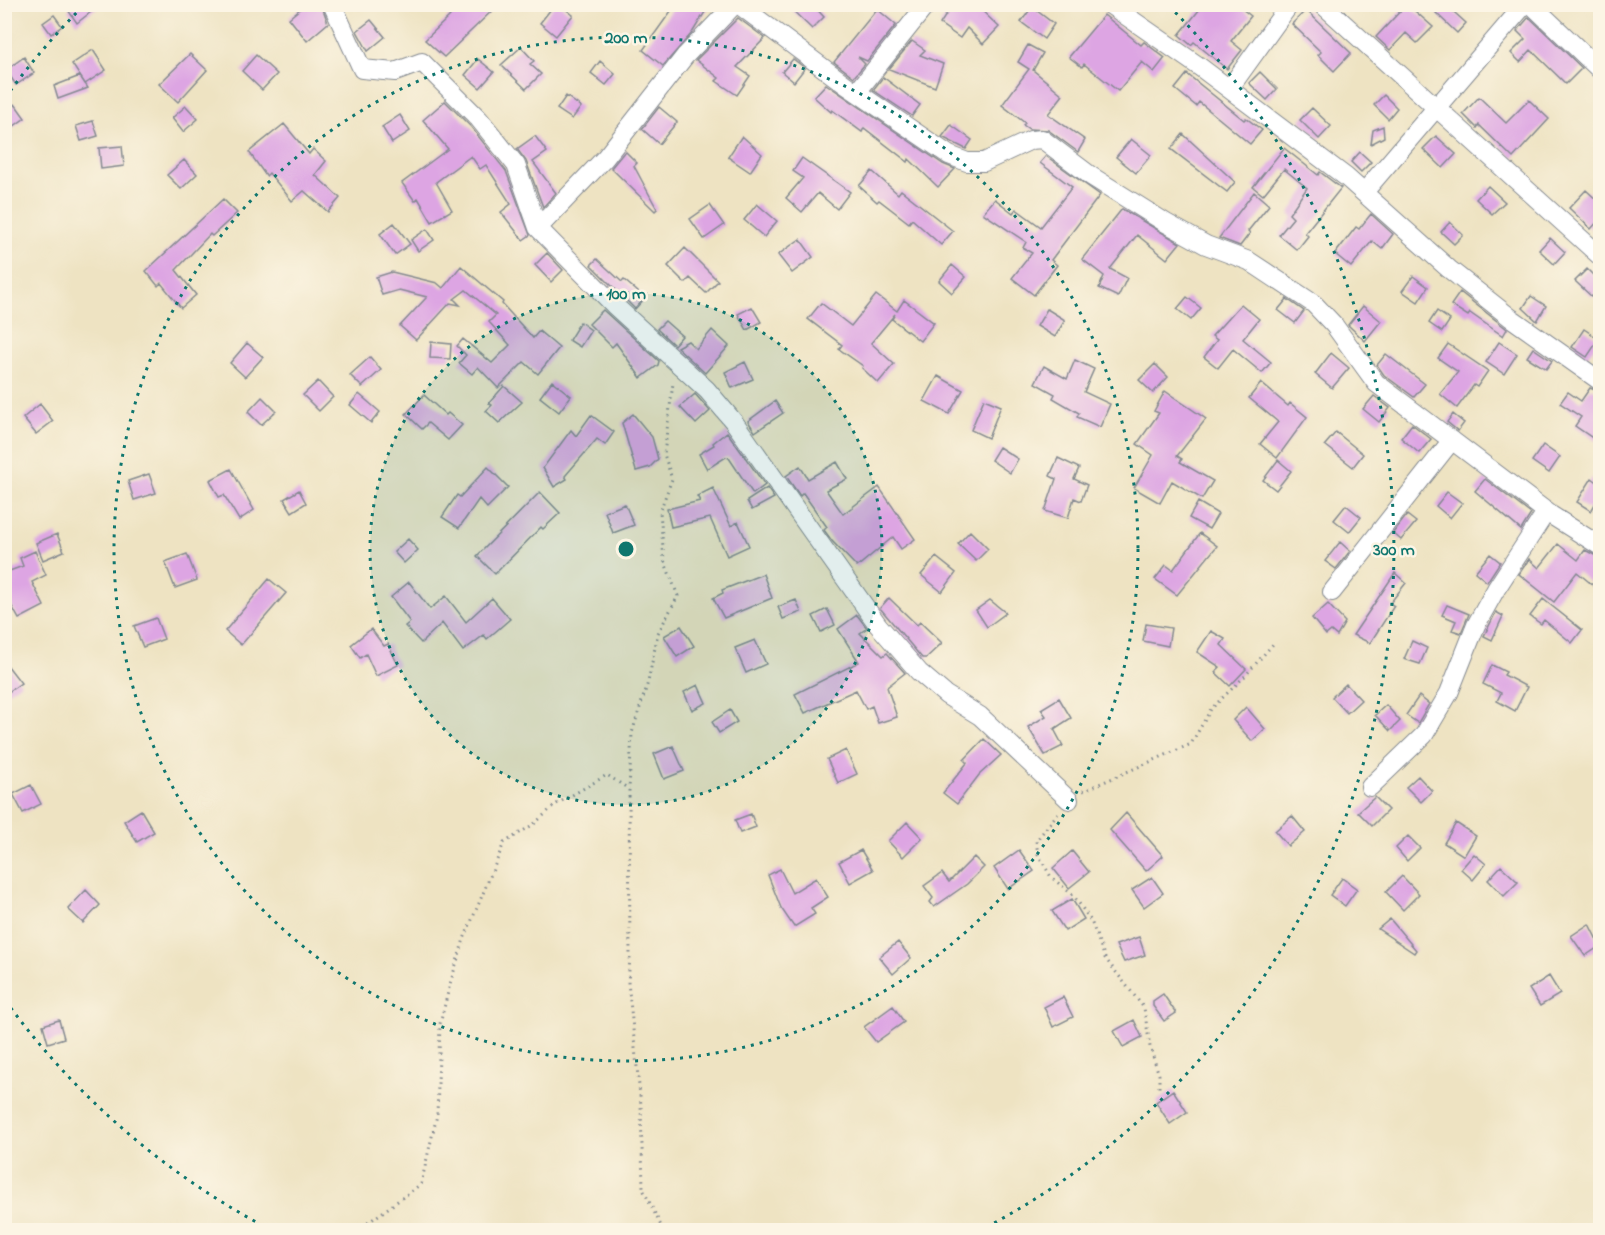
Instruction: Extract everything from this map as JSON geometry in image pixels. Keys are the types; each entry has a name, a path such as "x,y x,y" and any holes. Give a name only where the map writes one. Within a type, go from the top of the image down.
{"street":[{"path":"332,4 362,69 395,72 422,62 479,119 516,165 538,228 614,305 707,390 734,422 878,625 919,672 946,695 980,716 1069,800"},
{"path":"538,228 605,158 685,56 736,4 857,92 950,155 967,162 984,162 1031,140 1042,140 1091,176 1166,223 1206,245 1249,261 1314,304 1334,326 1376,383 1546,512 1600,546"},
{"path":"857,92 927,4"},
{"path":"1109,4 1229,89 1365,191 1449,269 1511,318 1600,381"},
{"path":"1229,89 1290,4"},
{"path":"1322,4 1600,256"},
{"path":"1365,191 1524,4"},
{"path":"1531,4 1600,70"},
{"path":"1332,592 1452,440"},
{"path":"1370,787 1424,735 1449,693 1476,625 1496,589 1546,512"}],"path":[{"path":"663,1230 643,1189 641,1105 628,982 630,958 629,789 632,733 648,682 658,633 678,596 664,560 660,512 672,479 664,454 676,360"},
{"path":"1158,1089 1159,1075 1150,1047 1144,1008 1105,958 1091,921 1074,896 1051,876 1038,854 1036,841 1069,800 1091,786 1191,744 1211,709 1245,676 1274,643"},
{"path":"358,1230 421,1184 437,1115 440,1024 464,939 504,843 534,824 555,805 607,775 629,789"}],"building":[{"path":"76,4 101,4 77,23 68,10"},
{"path":"306,4 321,4 328,23 307,41 289,18"},
{"path":"452,4 499,4 444,57 425,40 450,16 446,11"},
{"path":"555,4 559,4 573,15 556,36 540,23"},
{"path":"676,4 710,4 692,33 663,66 643,50"},
{"path":"786,4 812,4 824,17 812,29"},
{"path":"953,4 975,4 999,27 983,44 967,28 960,38 940,24"},
{"path":"1204,4 1237,5 1251,16 1231,41 1242,50 1227,69 1194,42 1191,45 1179,35"},
{"path":"1407,4 1433,27 1417,43 1406,33 1390,50 1376,37"},
{"path":"1445,4 1466,23 1457,33 1436,13"},
{"path":"1032,7 1054,24 1044,39 1021,22"},
{"path":"877,9 896,25 867,61 858,57 865,64 854,77 834,62"},
{"path":"1306,10 1351,53 1334,71 1318,55 1321,52 1292,24"},
{"path":"54,15 62,26 51,34 43,23"},
{"path":"1104,15 1141,45 1144,42 1165,58 1154,72 1142,62 1118,91 1084,64 1082,67 1069,57"},
{"path":"1529,17 1582,68 1566,84 1531,50 1520,62 1511,53 1525,39 1517,31"},
{"path":"738,18 765,38 737,67 750,76 737,95 716,81 719,78 696,60"},
{"path":"371,20 385,37 368,51 357,31"},
{"path":"912,41 925,50 920,55 943,64 935,87 889,69"},
{"path":"1028,45 1043,53 1033,70 1063,95 1048,114 1085,140 1078,152 1048,130 1029,129 1023,125 1025,123 1002,105 1029,69 1018,62"},
{"path":"521,47 534,61 530,64 541,74 526,89 501,65"},
{"path":"93,50 106,70 85,84 72,64"},
{"path":"190,54 207,70 178,102 159,84"},
{"path":"256,55 277,74 262,90 242,71"},
{"path":"24,57 34,73 16,85 6,70"},
{"path":"478,59 494,72 480,88 465,75"},
{"path":"793,59 805,68 794,82 782,72"},
{"path":"600,61 615,74 606,85 591,73"},
{"path":"1260,72 1277,89 1267,100 1249,83"},
{"path":"1187,74 1244,120 1246,118 1262,130 1250,144 1199,102 1196,106 1175,89"},
{"path":"80,76 88,88 58,99 54,86"},
{"path":"883,77 920,105 912,116 873,90"},
{"path":"826,84 943,164 955,169 938,187 909,159 908,162 864,128 862,132 832,110 831,112 814,97"},
{"path":"1384,95 1397,108 1388,119 1374,105"},
{"path":"566,96 581,107 572,119 557,109"},
{"path":"1479,97 1506,123 1529,100 1549,119 1513,158 1479,125 1477,128 1463,114"},
{"path":"445,101 471,127 506,171 530,235 523,240 501,212 511,204 486,165 480,169 471,156 436,182 452,210 432,222 418,198 415,201 402,183 448,149 423,120"},
{"path":"15,104 25,118 10,129 4,122 4,112"},
{"path":"186,106 198,119 183,132 172,118"},
{"path":"659,107 677,122 659,144 642,129"},
{"path":"1312,108 1331,126 1319,139 1300,120"},
{"path":"400,115 410,131 392,143 382,127"},
{"path":"93,121 98,136 81,141 76,126"},
{"path":"284,124 309,154 313,149 326,161 315,175 340,198 328,212 304,191 292,201 269,173 266,176 249,152"},
{"path":"951,125 972,140 966,149 942,137"},
{"path":"1383,126 1384,137 1371,144 1373,130"},
{"path":"1183,134 1235,182 1227,192 1171,149"},
{"path":"535,136 547,152 533,162 556,193 543,207 526,161 517,149"},
{"path":"742,136 762,154 750,172 728,157"},
{"path":"1436,136 1456,154 1443,168 1423,149"},
{"path":"1131,139 1151,155 1136,173 1116,157"},
{"path":"122,146 124,166 101,169 99,148"},
{"path":"1284,148 1318,175 1320,172 1341,188 1305,233 1308,236 1297,250 1279,235 1293,218 1289,214 1307,188 1284,169 1263,195 1253,187"},
{"path":"625,151 637,163 634,166 657,209 655,211 611,168"},
{"path":"1360,152 1371,162 1361,172 1351,162"},
{"path":"1046,156 1100,195 1051,260 1057,265 1034,295 1012,278 1032,253 1023,248 1026,242 983,213 995,199 1013,213 1016,209 1041,227 1072,187 1040,163"},
{"path":"802,158 850,192 837,209 818,193 802,212 786,198 803,178 793,171"},
{"path":"184,160 197,174 181,189 167,175"},
{"path":"872,171 898,194 901,190 953,231 941,245 912,219 909,223 879,200 877,202 859,186"},
{"path":"1488,186 1505,202 1492,214 1476,199"},
{"path":"1586,190 1600,203 1600,219 1591,229 1569,208"},
{"path":"1254,192 1269,205 1248,231 1250,233 1240,246 1219,238"},
{"path":"223,199 237,213 212,236 210,234 176,270 196,295 181,308 161,283 158,286 146,271"},
{"path":"757,204 777,221 764,237 744,220"},
{"path":"710,205 724,225 704,239 690,219"},
{"path":"1122,209 1180,243 1167,259 1137,235 1110,269 1127,278 1118,297 1099,288 1104,276 1082,259"},
{"path":"1371,214 1393,234 1382,249 1372,241 1351,267 1335,254 1356,227 1359,229"},
{"path":"1450,222 1463,235 1454,244 1441,232"},
{"path":"394,223 410,244 395,255 380,234"},
{"path":"427,229 434,240 418,251 411,240"},
{"path":"1550,238 1565,252 1554,264 1539,250"},
{"path":"800,239 813,257 792,273 778,255"},
{"path":"685,248 718,281 706,293 690,278 685,283 668,266"},
{"path":"547,253 563,270 551,282 535,265"},
{"path":"597,259 622,282 624,280 645,298 635,309 591,265"},
{"path":"952,265 966,277 952,293 939,281"},
{"path":"461,266 503,302 502,304 533,338 539,331 559,348 538,374 524,362 498,388 478,367 472,374 459,363 466,355 457,346 463,339 492,363 510,345 489,322 496,315 466,290 454,299 460,305 450,303 416,340 400,326 427,297 399,290 382,295 376,277 392,272 437,283 443,288"},
{"path":"1587,269 1600,282 1600,288 1592,297 1575,281"},
{"path":"1413,276 1428,287 1418,302 1402,291"},
{"path":"1460,292 1507,329 1503,336 1470,313 1468,316 1451,305"},
{"path":"876,295 897,311 904,300 934,323 920,341 892,319 895,314 871,343 894,364 878,383 862,368 863,366 839,349 842,345 808,319 821,303 851,326"},
{"path":"1531,296 1546,306 1537,321 1523,308"},
{"path":"1187,297 1201,308 1191,320 1177,309"},
{"path":"1287,299 1304,311 1295,323 1278,310"},
{"path":"1241,304 1259,319 1243,339 1271,362 1262,373 1233,349 1218,368 1204,357 1217,340 1212,336"},
{"path":"1363,306 1381,321 1365,341 1348,325"},
{"path":"752,307 761,322 747,330 738,314"},
{"path":"1047,309 1065,320 1055,337 1037,326"},
{"path":"603,310 659,361 658,365 641,378 616,343 612,347 589,324"},
{"path":"1437,311 1450,320 1442,332 1429,323"},
{"path":"665,321 682,336 674,345 657,329"},
{"path":"580,322 591,330 580,347 569,340"},
{"path":"1584,329 1599,339 1587,357 1572,347"},
{"path":"712,330 729,346 705,373 677,347 688,341 696,349"},
{"path":"431,342 451,344 450,359 430,358"},
{"path":"1499,342 1517,354 1504,374 1486,362"},
{"path":"247,343 263,357 245,377 230,363"},
{"path":"1448,344 1488,371 1477,387 1474,385 1457,408 1440,394 1458,372 1438,358"},
{"path":"1533,348 1552,361 1546,369 1527,357"},
{"path":"1331,353 1349,368 1332,388 1315,374"},
{"path":"1386,354 1425,384 1414,397 1384,375 1377,365"},
{"path":"370,357 381,370 362,387 350,375"},
{"path":"1075,360 1094,369 1084,392 1110,404 1100,427 1077,417 1079,413 1053,398 1055,394 1035,383 1044,366 1067,379"},
{"path":"745,362 753,379 732,388 725,372"},
{"path":"1155,364 1168,377 1153,393 1139,380"},
{"path":"938,376 963,390 949,414 924,401"},
{"path":"318,381 333,397 319,411 303,395"},
{"path":"552,381 571,396 559,412 540,397"},
{"path":"1261,383 1288,406 1290,403 1307,417 1277,458 1260,444 1278,422 1249,398"},
{"path":"504,386 522,402 499,423 486,411 492,405 489,403"},
{"path":"1590,388 1600,392 1600,443 1575,426 1581,417 1560,403 1568,392 1581,401"},
{"path":"1165,391 1206,419 1177,456 1182,459 1180,462 1213,481 1202,499 1172,481 1160,503 1134,488 1153,455 1137,444 1159,413 1154,411"},
{"path":"359,394 380,412 371,423 350,405"},
{"path":"695,394 710,411 696,424 680,407"},
{"path":"424,395 446,415 448,413 462,425 448,440 428,423 422,429 406,414"},
{"path":"1374,396 1390,408 1379,422 1363,409"},
{"path":"262,397 276,411 261,425 248,412"},
{"path":"984,399 1001,406 988,438 971,430"},
{"path":"775,401 783,413 755,432 748,421"},
{"path":"40,404 53,421 36,434 23,418"},
{"path":"633,414 652,437 658,459 650,467 636,471 622,423"},
{"path":"1453,414 1464,423 1458,431 1447,422"},
{"path":"591,415 614,432 605,445 597,439 565,476 567,479 554,487 543,468 571,430 576,436"},
{"path":"1412,424 1431,439 1419,453 1401,438"},
{"path":"727,432 765,485 753,494 729,458 726,457 707,469 699,454 714,445 713,443"},
{"path":"1336,432 1363,454 1353,467 1325,445"},
{"path":"1543,445 1560,457 1549,473 1532,461"},
{"path":"999,447 1018,459 1010,473 991,460"},
{"path":"1058,458 1079,468 1074,479 1087,485 1081,501 1074,498 1068,518 1045,511 1056,479 1050,476"},
{"path":"1278,460 1291,471 1276,490 1263,480"},
{"path":"837,462 847,479 826,490 843,514 879,487 915,539 901,549 893,537 857,567 832,541 824,530 827,527 803,493 800,496 786,476 800,466 808,479"},
{"path":"488,467 508,487 487,508 479,499 459,528 442,517 457,495 460,497"},
{"path":"231,469 254,510 239,520 224,495 219,497 210,480"},
{"path":"149,474 156,493 134,500 128,481"},
{"path":"1592,478 1600,484 1600,496 1591,511 1577,502"},
{"path":"1485,479 1531,514 1521,530 1475,491"},
{"path":"713,488 731,526 738,522 749,546 727,556 710,518 671,527 667,509 700,501 697,496"},
{"path":"767,488 774,498 752,510 747,501"},
{"path":"299,490 306,503 292,512 284,499"},
{"path":"540,492 560,513 543,529 541,527 495,574 477,556"},
{"path":"1447,492 1462,503 1450,518 1436,506"},
{"path":"1198,502 1218,514 1209,529 1189,518"},
{"path":"625,504 634,525 613,533 605,512"},
{"path":"1346,505 1361,517 1349,532 1334,520"},
{"path":"1407,515 1416,522 1401,540 1393,533"},
{"path":"970,531 988,549 976,561 958,544"},
{"path":"1200,533 1217,546 1177,595 1155,579 1166,565 1173,570"},
{"path":"57,534 64,551 43,560 36,543"},
{"path":"408,539 418,550 404,563 394,552"},
{"path":"1340,542 1350,551 1336,569 1325,561"},
{"path":"1558,544 1578,560 1585,550 1600,558 1600,591 1577,572 1554,602 1519,574 1529,559 1539,568"},
{"path":"35,551 46,575 32,582 44,606 19,619 4,592 4,573 23,566 20,558"},
{"path":"187,554 197,580 175,588 165,562"},
{"path":"1490,554 1500,562 1487,582 1475,572"},
{"path":"936,557 956,573 942,592 921,575"},
{"path":"1395,573 1406,583 1390,603 1394,606 1370,643 1353,635"},
{"path":"763,574 772,598 724,618 713,598 723,593 722,590"},
{"path":"269,579 286,593 241,645 225,631"},
{"path":"409,582 430,609 446,596 466,622 492,598 510,619 487,639 484,635 463,651 442,623 421,643 405,626 410,622 391,597"},
{"path":"889,598 917,625 920,622 942,643 926,658 922,658 880,608"},
{"path":"1543,599 1582,630 1572,643 1544,620 1541,624 1530,616"},
{"path":"796,600 801,612 783,619 778,607"},
{"path":"990,600 1006,613 987,627 976,610"},
{"path":"1328,604 1345,622 1337,636 1331,631 1326,635 1312,618"},
{"path":"1447,605 1469,614 1461,633 1452,630 1456,621 1442,615"},
{"path":"827,609 835,625 821,632 813,616"},
{"path":"1496,612 1503,616 1492,640 1484,636"},
{"path":"857,615 867,628 860,633 883,656 887,653 905,673 887,687 897,717 878,723 872,706 866,709 856,690 805,713 795,694 859,662 838,629"},
{"path":"156,618 164,639 143,647 134,626"},
{"path":"1146,624 1171,628 1168,646 1143,641"},
{"path":"681,626 694,646 677,657 664,636"},
{"path":"371,629 384,646 388,644 398,665 376,676 366,654 360,658 351,645"},
{"path":"1211,631 1225,639 1221,645 1246,669 1230,686 1215,672 1220,667 1197,652"},
{"path":"755,640 766,664 746,673 735,648"},
{"path":"1412,641 1427,648 1420,664 1404,659"},
{"path":"4,661 21,683 4,695"},
{"path":"1492,665 1506,672 1504,675 1527,687 1515,711 1497,701 1501,693 1483,684"},
{"path":"1346,684 1361,700 1347,713 1332,697"},
{"path":"698,685 706,703 692,710 684,692"},
{"path":"1419,696 1429,704 1418,723 1406,715"},
{"path":"1059,698 1071,718 1054,729 1063,746 1045,755 1028,727 1046,716 1041,709"},
{"path":"1386,705 1400,721 1390,731 1375,715"},
{"path":"1246,707 1265,729 1252,741 1233,720"},
{"path":"730,710 737,722 719,733 712,722"},
{"path":"984,739 1001,755 979,775 957,804 943,793 967,763 964,760"},
{"path":"673,746 684,771 664,779 654,754"},
{"path":"846,750 857,774 838,783 827,759"},
{"path":"1418,776 1432,791 1421,802 1406,787"},
{"path":"31,785 41,804 23,813 13,794"},
{"path":"1375,797 1388,810 1372,826 1358,812"},
{"path":"141,810 154,832 137,842 124,821"},
{"path":"1126,813 1163,856 1146,871 1110,830"},
{"path":"751,814 756,827 740,833 735,820"},
{"path":"1292,816 1305,832 1288,846 1275,831"},
{"path":"907,822 922,838 903,857 888,841"},
{"path":"1456,823 1476,836 1464,856 1444,843"},
{"path":"1408,836 1420,848 1407,861 1396,848"},
{"path":"861,850 873,870 850,883 839,862"},
{"path":"1019,850 1034,871 1008,889 994,868"},
{"path":"1072,851 1089,872 1069,888 1053,868"},
{"path":"1474,854 1486,864 1473,880 1461,869"},
{"path":"974,857 984,867 967,884 934,907 930,902 933,898 924,886 942,873 949,882"},
{"path":"1501,866 1518,882 1504,896 1488,880"},
{"path":"780,869 792,893 816,878 828,897 811,908 815,914 794,927 781,908 768,875"},
{"path":"1402,876 1419,894 1403,910 1386,892"},
{"path":"1152,877 1163,893 1144,907 1132,890"},
{"path":"1342,878 1357,889 1345,906 1330,895"},
{"path":"86,890 100,905 83,923 68,909"},
{"path":"1072,899 1084,919 1065,931 1052,911"},
{"path":"1390,919 1416,950 1414,953 1378,929"},
{"path":"1589,924 1600,946 1585,956 1571,936"},
{"path":"1139,937 1145,955 1124,962 1116,945"},
{"path":"898,942 911,958 893,974 879,957"},
{"path":"1549,976 1560,994 1540,1006 1529,989"},
{"path":"1163,994 1176,1013 1164,1021 1153,1006 1153,1001"},
{"path":"1063,997 1073,1017 1053,1027 1044,1007"},
{"path":"893,1006 904,1022 876,1042 864,1027"},
{"path":"59,1020 64,1038 48,1043 43,1025"},
{"path":"1134,1020 1142,1037 1123,1047 1114,1031"},
{"path":"1173,1090 1187,1112 1170,1124 1156,1102"}]}
